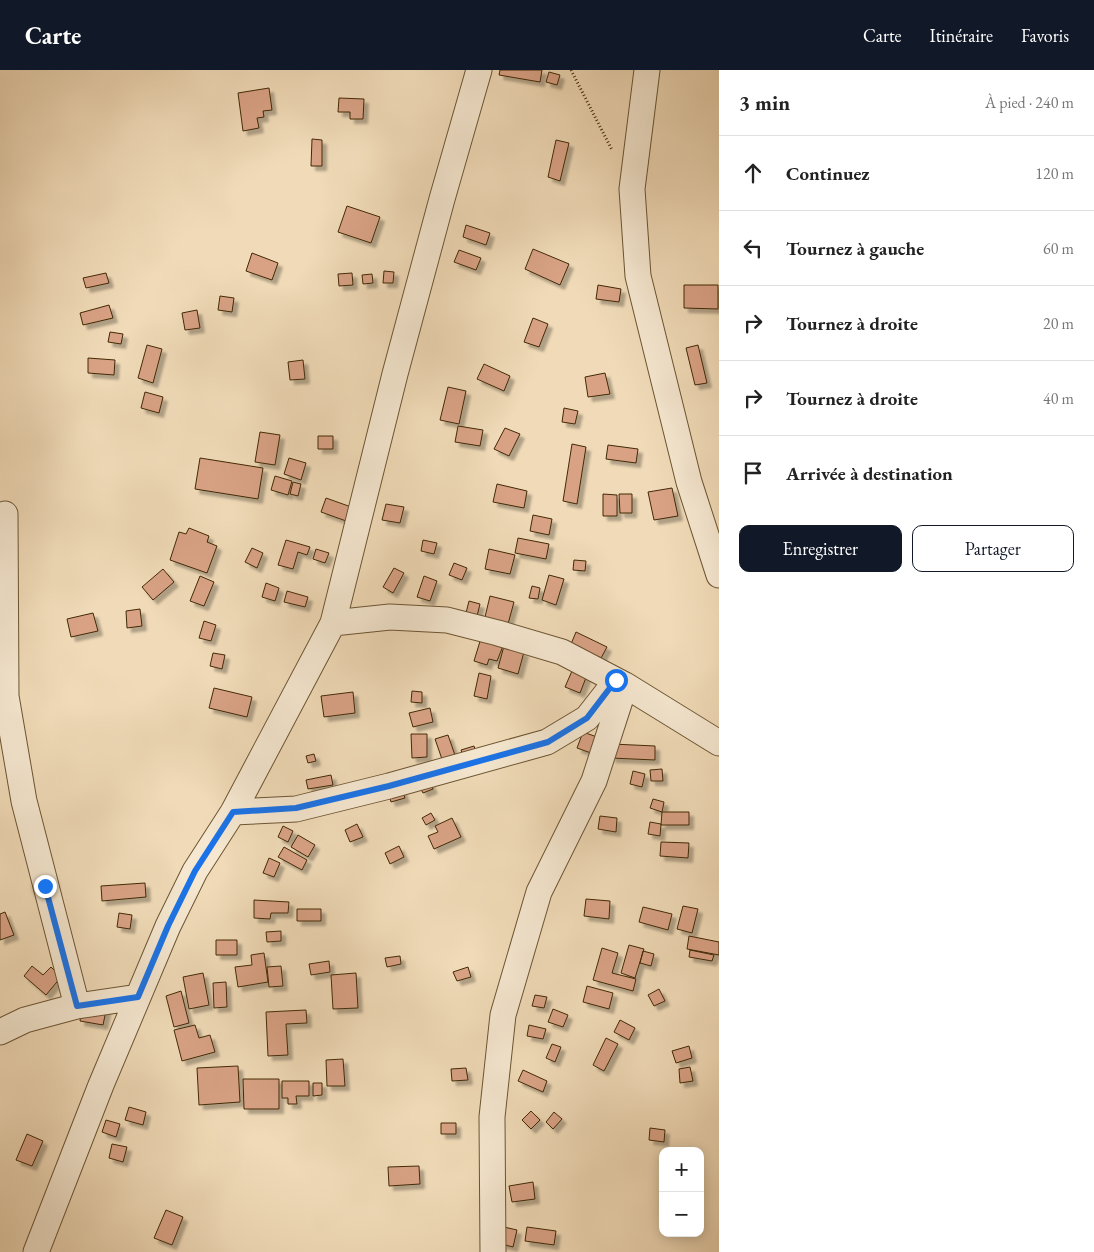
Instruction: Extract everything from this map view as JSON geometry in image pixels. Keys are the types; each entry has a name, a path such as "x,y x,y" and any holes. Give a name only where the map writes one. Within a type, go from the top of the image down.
{"street":[{"path":"647,70 632,188 638,276 688,482 719,575"},
{"path":"36,1252 101,1085 168,926 195,871 233,812 333,623 395,374 477,72"},
{"path":"5,514 5,720 77,1006"},
{"path":"333,623 390,616 447,620 562,652 621,683 719,743"},
{"path":"233,812 296,808 389,786 548,742 587,718 621,683"},
{"path":"493,1252 492,1117 503,1015 539,892 594,781 621,683"},
{"path":"0,1032 25,1020 77,1006 138,997"}],"path":[{"path":"571,70 614,154"}],"building":[{"path":"500,70 542,70 540,82 499,75"},
{"path":"549,72 560,75 557,85 546,82"},
{"path":"269,88 272,110 263,111 264,117 257,118 259,128 243,131 238,93"},
{"path":"339,98 364,99 363,119 350,119 350,112 338,112"},
{"path":"312,139 322,140 322,166 311,166"},
{"path":"556,140 569,143 560,181 548,177"},
{"path":"347,206 380,217 371,243 338,232"},
{"path":"466,225 490,233 486,245 463,237"},
{"path":"533,249 569,264 560,285 525,269"},
{"path":"459,250 481,258 476,270 454,262"},
{"path":"252,253 278,263 272,280 246,271"},
{"path":"384,271 394,272 393,283 383,283"},
{"path":"106,273 109,283 86,288 83,278"},
{"path":"352,273 353,285 339,286 338,274"},
{"path":"372,274 373,283 363,284 362,275"},
{"path":"598,285 621,289 619,302 596,299"},
{"path":"684,285 718,285 718,309 684,308"},
{"path":"220,296 234,298 232,312 218,310"},
{"path":"109,305 113,318 83,325 80,313"},
{"path":"197,310 200,328 185,330 182,313"},
{"path":"533,318 548,324 539,347 524,342"},
{"path":"110,332 123,334 121,344 108,342"},
{"path":"147,345 162,349 153,383 138,378"},
{"path":"698,345 707,383 695,385 686,348"},
{"path":"88,358 115,360 114,375 88,373"},
{"path":"303,360 305,379 290,380 288,362"},
{"path":"484,364 510,376 504,391 477,379"},
{"path":"605,373 610,394 588,397 585,377"},
{"path":"448,387 466,391 459,424 440,420"},
{"path":"145,392 163,397 159,413 141,408"},
{"path":"564,408 578,411 575,424 562,422"},
{"path":"458,426 483,430 480,446 455,442"},
{"path":"505,428 520,434 509,456 494,449"},
{"path":"260,432 280,435 275,465 255,462"},
{"path":"318,436 333,436 333,449 318,449"},
{"path":"572,444 586,447 577,504 563,501"},
{"path":"608,445 638,449 636,463 606,459"},
{"path":"200,458 263,468 258,499 195,489"},
{"path":"289,458 306,463 301,480 284,474"},
{"path":"275,476 292,481 288,495 271,490"},
{"path":"293,482 301,484 298,496 290,494"},
{"path":"497,484 527,491 524,508 493,502"},
{"path":"672,488 678,516 654,520 648,492"},
{"path":"603,494 617,495 617,516 603,516"},
{"path":"619,494 632,494 632,513 620,513"},
{"path":"326,498 354,508 349,522 321,512"},
{"path":"386,504 404,507 400,523 382,520"},
{"path":"533,515 552,519 549,535 530,531"},
{"path":"189,528 209,536 207,542 217,546 207,573 170,560 179,532 186,534"},
{"path":"518,538 549,544 546,559 515,553"},
{"path":"286,540 310,547 307,555 298,552 293,569 278,565"},
{"path":"423,540 437,543 434,554 421,551"},
{"path":"252,548 263,553 257,568 245,562"},
{"path":"316,549 329,553 325,563 313,559"},
{"path":"489,549 515,555 510,574 485,569"},
{"path":"574,560 586,561 585,571 573,570"},
{"path":"454,563 467,568 462,580 449,575"},
{"path":"394,568 404,573 393,593 383,587"},
{"path":"163,569 174,582 153,600 142,587"},
{"path":"549,575 564,579 556,605 542,600"},
{"path":"200,576 214,582 204,606 190,601"},
{"path":"424,576 437,581 430,601 417,597"},
{"path":"266,583 279,588 275,601 262,597"},
{"path":"532,586 540,588 538,599 529,598"},
{"path":"287,591 308,597 305,607 284,602"},
{"path":"490,596 514,602 508,624 485,617"},
{"path":"469,601 480,604 477,616 466,613"},
{"path":"140,609 142,626 127,628 126,611"},
{"path":"93,613 98,631 71,637 67,619"},
{"path":"204,621 216,625 211,641 199,638"},
{"path":"576,632 607,647 601,658 571,644"},
{"path":"481,638 503,646 497,661 489,659 487,665 474,661"},
{"path":"504,646 524,652 518,674 498,668"},
{"path":"213,653 225,655 222,669 210,666"},
{"path":"575,664 589,670 580,693 565,687"},
{"path":"479,673 491,676 487,699 474,696"},
{"path":"214,688 252,697 247,717 209,708"},
{"path":"412,691 422,692 422,703 411,702"},
{"path":"353,692 355,713 324,717 321,696"},
{"path":"430,708 433,722 413,727 409,713"},
{"path":"583,732 611,742 605,758 577,748"},
{"path":"411,734 427,734 427,757 412,758"},
{"path":"448,735 457,761 444,765 435,739"},
{"path":"612,744 655,746 655,760 611,758"},
{"path":"474,746 477,755 464,759 461,750"},
{"path":"314,754 316,761 308,763 306,756"},
{"path":"662,769 663,781 651,781 650,770"},
{"path":"633,771 645,774 642,787 630,784"},
{"path":"331,775 333,785 308,789 306,780"},
{"path":"428,779 433,789 423,793 418,783"},
{"path":"401,787 405,798 391,802 388,791"},
{"path":"653,799 664,802 662,812 650,808"},
{"path":"662,812 689,812 689,825 661,825"},
{"path":"431,813 435,820 426,825 422,818"},
{"path":"600,816 617,818 616,832 598,829"},
{"path":"452,818 461,837 434,849 428,836 438,832 435,826"},
{"path":"650,822 661,824 660,836 648,834"},
{"path":"357,824 363,837 350,842 345,830"},
{"path":"283,826 293,831 288,842 278,837"},
{"path":"298,835 315,845 308,857 291,847"},
{"path":"661,842 689,843 688,858 660,856"},
{"path":"399,846 404,857 390,864 385,853"},
{"path":"284,847 307,860 302,870 278,857"},
{"path":"269,858 280,863 274,877 263,873"},
{"path":"145,883 146,897 102,901 101,886"},
{"path":"586,899 610,901 609,919 584,916"},
{"path":"254,900 289,902 288,913 271,913 270,919 254,918"},
{"path":"683,906 698,909 692,933 677,929"},
{"path":"643,907 672,914 668,930 639,922"},
{"path":"297,909 321,909 321,921 297,921"},
{"path":"5,912 14,935 0,940 0,914"},
{"path":"119,913 132,915 130,929 117,927"},
{"path":"281,931 281,941 267,942 266,932"},
{"path":"689,936 719,942 719,955 687,949"},
{"path":"216,940 237,940 237,955 216,955"},
{"path":"629,945 644,949 635,978 621,973"},
{"path":"602,948 618,953 612,973 636,979 633,991 593,980"},
{"path":"690,950 714,955 712,961 689,957"},
{"path":"643,951 654,954 651,966 640,963"},
{"path":"264,953 268,982 238,987 235,967 252,965 251,955"},
{"path":"400,956 401,964 387,967 385,958"},
{"path":"329,961 330,972 311,975 309,964"},
{"path":"32,966 43,975 51,967 61,977 46,995 24,976"},
{"path":"281,966 283,986 269,987 267,967"},
{"path":"468,967 471,977 457,981 453,972"},
{"path":"203,973 209,1005 189,1009 183,977"},
{"path":"356,973 358,1008 333,1009 331,975"},
{"path":"226,982 227,1007 214,1008 213,983"},
{"path":"587,986 613,993 609,1009 583,1002"},
{"path":"659,989 665,1001 654,1006 648,995"},
{"path":"181,991 189,1023 174,1027 166,996"},
{"path":"535,995 547,997 544,1008 532,1006"},
{"path":"83,1002 107,1006 103,1025 80,1021"},
{"path":"553,1009 568,1015 563,1027 548,1022"},
{"path":"306,1010 307,1023 286,1024 288,1055 268,1056 266,1012"},
{"path":"620,1020 635,1028 629,1040 614,1032"},
{"path":"195,1025 199,1038 210,1035 215,1052 182,1061 174,1030"},
{"path":"529,1025 546,1029 543,1039 527,1036"},
{"path":"606,1038 618,1044 604,1071 593,1065"},
{"path":"552,1044 561,1047 555,1062 546,1058"},
{"path":"689,1046 692,1058 676,1063 672,1051"},
{"path":"343,1059 345,1086 327,1086 326,1060"},
{"path":"238,1066 240,1102 199,1105 197,1068"},
{"path":"690,1067 693,1081 680,1083 679,1069"},
{"path":"466,1068 468,1080 452,1081 451,1069"},
{"path":"523,1070 547,1081 543,1092 518,1081"},
{"path":"243,1079 279,1079 279,1109 244,1109"},
{"path":"282,1081 309,1081 309,1096 296,1096 297,1104 288,1104 288,1098 282,1098"},
{"path":"313,1083 322,1083 322,1095 313,1096"},
{"path":"129,1107 146,1112 143,1125 125,1120"},
{"path":"531,1111 540,1120 531,1129 522,1120"},
{"path":"554,1112 562,1119 553,1129 546,1122"},
{"path":"106,1120 120,1124 116,1137 102,1132"},
{"path":"441,1123 456,1123 456,1134 441,1134"},
{"path":"650,1128 665,1130 664,1142 649,1140"},
{"path":"27,1134 43,1141 32,1166 16,1160"},
{"path":"112,1144 127,1147 123,1162 109,1158"},
{"path":"419,1166 420,1184 389,1186 388,1167"},
{"path":"533,1182 535,1199 512,1202 509,1186"},
{"path":"166,1210 183,1217 172,1245 154,1238"},
{"path":"504,1227 517,1230 513,1247 501,1244"},
{"path":"527,1227 556,1231 554,1245 525,1241"}],"route":[{"path":"45,886 77,1006 138,997 168,926 195,871 233,812 296,808 389,786 548,742 587,718 616,680"}]}
